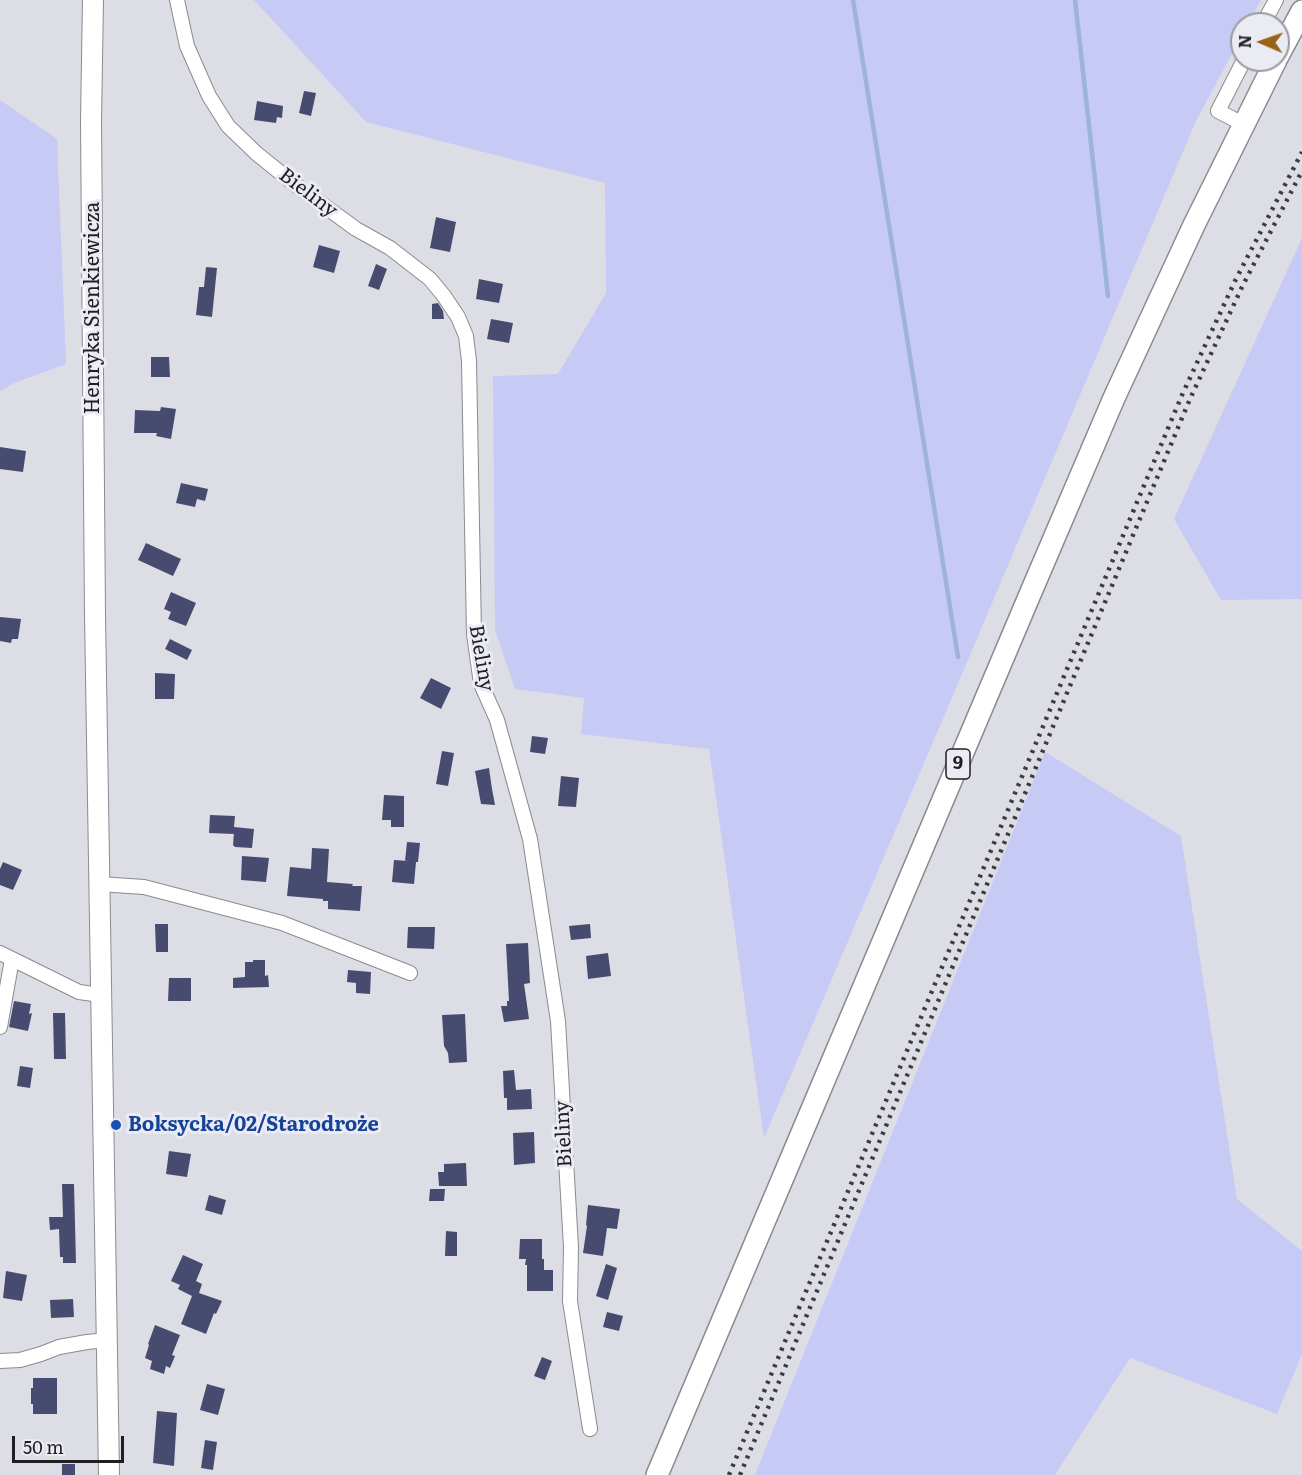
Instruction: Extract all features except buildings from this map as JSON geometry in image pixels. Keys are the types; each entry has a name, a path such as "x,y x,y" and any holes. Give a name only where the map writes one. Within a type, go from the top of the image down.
{"main road":[{"name":"Henryka Sienkiewicza","path":"93,0 91,133 95,615 109,1475"},
{"path":"1290,33 1302,10"},
{"name":"9","path":"657,1475 1114,398 1158,301 1270,72"}],"street":[{"name":"Bieliny","path":"177,0 187,46 209,96 228,126 256,153 293,183 356,229 390,248 430,279 458,317 466,336 469,361 474,634 481,684 497,720 530,839 558,1021 571,1247 570,1301 590,1429"},
{"path":"1238,72 1218,111 1243,124"},
{"path":"99,884 144,887 282,923 410,973"},
{"path":"0,1027 6,956 79,992 101,995"},
{"path":"0,1361 20,1360 59,1347 107,1340"}],"shaded area":[{"path":"254,0 1261,0 1254,12 1230,12 1230,57 1196,121 764,1138 709,749 581,734 584,698 515,689 495,630 493,376 558,374 606,293 605,183 366,122"},
{"path":"0,100 57,139 66,364 14,383 0,391"},
{"path":"1302,238 1302,599 1221,600 1174,519"},
{"path":"1045,752 1181,836 1237,1199 1302,1251 1302,1354 1277,1414 1130,1358 1055,1475 755,1475"}],"waterway":[{"path":"853,0 958,657"},
{"path":"1075,0 1108,296"}],"railway":[{"path":"729,1475 1182,395 1235,281 1302,152"},
{"path":"740,1475 1190,399 1242,287 1302,171"}],"place":[{"name":"Boksycka/02/Starodroże","path":"116,1125"}]}
